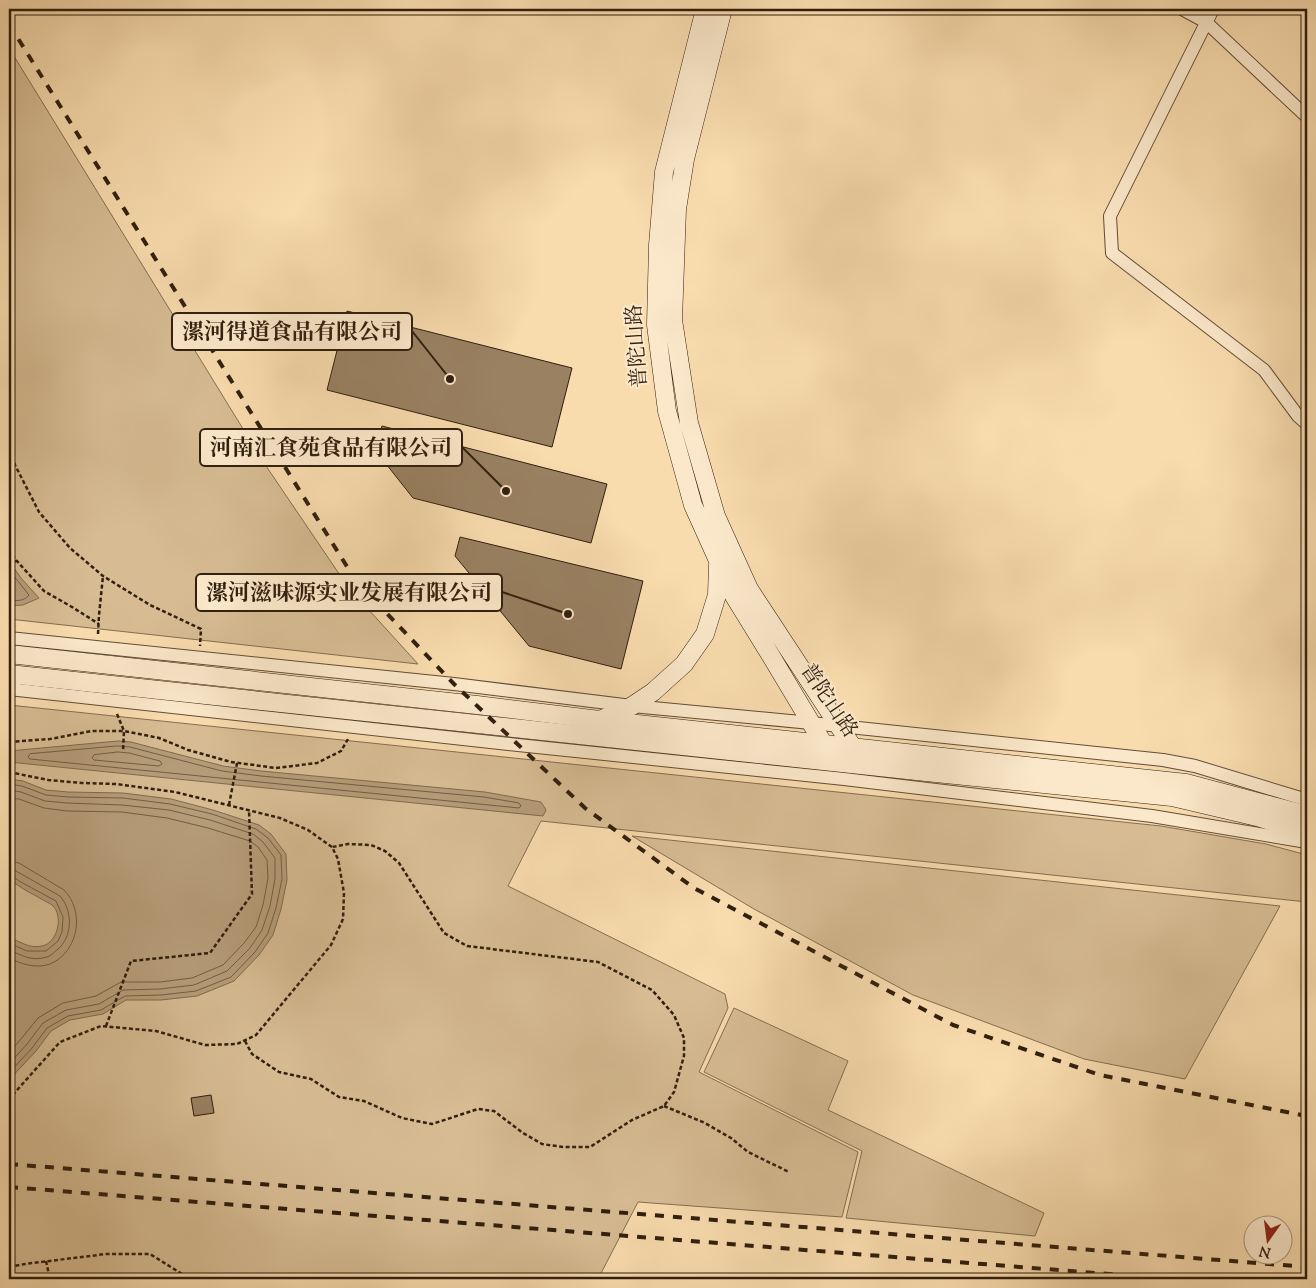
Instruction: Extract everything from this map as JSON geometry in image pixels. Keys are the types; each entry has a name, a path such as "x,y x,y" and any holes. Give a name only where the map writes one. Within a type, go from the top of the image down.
{"main road":[{"name":"普陀山路","path":"705,9 664,172 658,245 656,325 667,411 693,505 734,596 823,743 844,771"},
{"name":"普陀山路","path":"723,9 685,159 677,209 673,320 689,423 716,516 749,589 852,746 844,771"},
{"path":"600,720 632,706 652,692 684,664 705,634 717,595 718,560"},
{"path":"9,654 1186,783 1307,814"},
{"path":"9,674 844,771 1172,797 1257,817 1307,832"}],"street":[{"path":"1182,9 1206,22 1307,117"},
{"path":"1213,9 1110,216 1112,253 1264,370 1298,416 1307,424"},
{"path":"9,638 454,684 632,706 1163,760 1195,766 1307,800"},
{"path":"9,689 356,727 844,771 1152,816 1307,842"}],"path":[{"path":"9,444 16,465 39,512 70,548 103,576 150,605 201,629 200,657"},
{"path":"9,549 16,560 44,592 99,624"},
{"path":"9,565 16,560"},
{"path":"112,700 124,731 123,751"},
{"path":"9,742 50,739 92,731 124,731 159,738 188,750 237,765 276,768 316,763 340,751 356,727"},
{"path":"228,805 237,765"},
{"path":"9,772 48,780 116,784 165,790 280,818 308,830 332,847 338,859 344,893 343,919 331,945 256,1035 237,1044 205,1045 156,1031 101,1026 60,1042 9,1098"},
{"path":"106,1026 131,961 210,953 252,894 249,810"},
{"path":"245,1041 252,1054 279,1072 311,1079 339,1097 364,1101 402,1118 432,1124 478,1109 494,1112 542,1144 563,1147 590,1147 632,1120 664,1106 674,1092 684,1056 684,1038 674,1015 652,990 598,962 466,946 444,933 399,863 385,851 371,844 348,844 332,847"},
{"path":"664,1106 705,1123 731,1138 748,1152 789,1172"},
{"path":"9,1267 106,1254 150,1254 190,1279"},
{"path":"46,1261 50,1279"}],"shaded area":[{"path":"9,48 264,463 348,587 418,664 9,619"},
{"path":"9,705 1161,826 1266,844 1307,855 1307,902 541,821 508,886 725,994 728,1008 699,1072 858,1152 842,1217 638,1202 598,1279 9,1279"},
{"path":"632,836 1280,906 1185,1079 1084,1059 913,995 754,909"},
{"path":"734,1008 848,1061 828,1110 1044,1213 1035,1236 846,1218 862,1151 704,1072"}],"water":[{"path":"9,561 39,598 23,605 9,606"},
{"path":"118,741 131,742 223,766 485,792 541,802 546,810 543,816 9,762 9,751"},
{"path":"9,779 23,781 46,790 123,793 171,799 259,825 271,834 286,854 287,880 273,935 259,955 234,981 197,996 161,1000 126,1000 103,1014 70,1020 51,1031 36,1051 9,1080 9,938 29,946 37,947 48,944 58,928 58,915 52,905 9,879"}],"building":[{"path":"347,311 572,368 552,447 327,390"},
{"path":"382,426 607,484 591,543 413,498 375,450"},
{"path":"460,537 643,581 621,669 529,646 455,556"},
{"path":"211,1095 214,1113 194,1116 191,1098"}],"railway":[{"path":"9,24 356,581 454,684 585,808 694,888 953,1025 1100,1075 1307,1116"},
{"path":"9,1164 1307,1267"},
{"path":"9,1187 1172,1279"}],"place":[{"name":"漯河得道食品有限公司","path":"450,379"},
{"name":"河南汇食苑食品有限公司","path":"506,491"},
{"name":"漯河滋味源实业发展有限公司","path":"568,614"}]}
